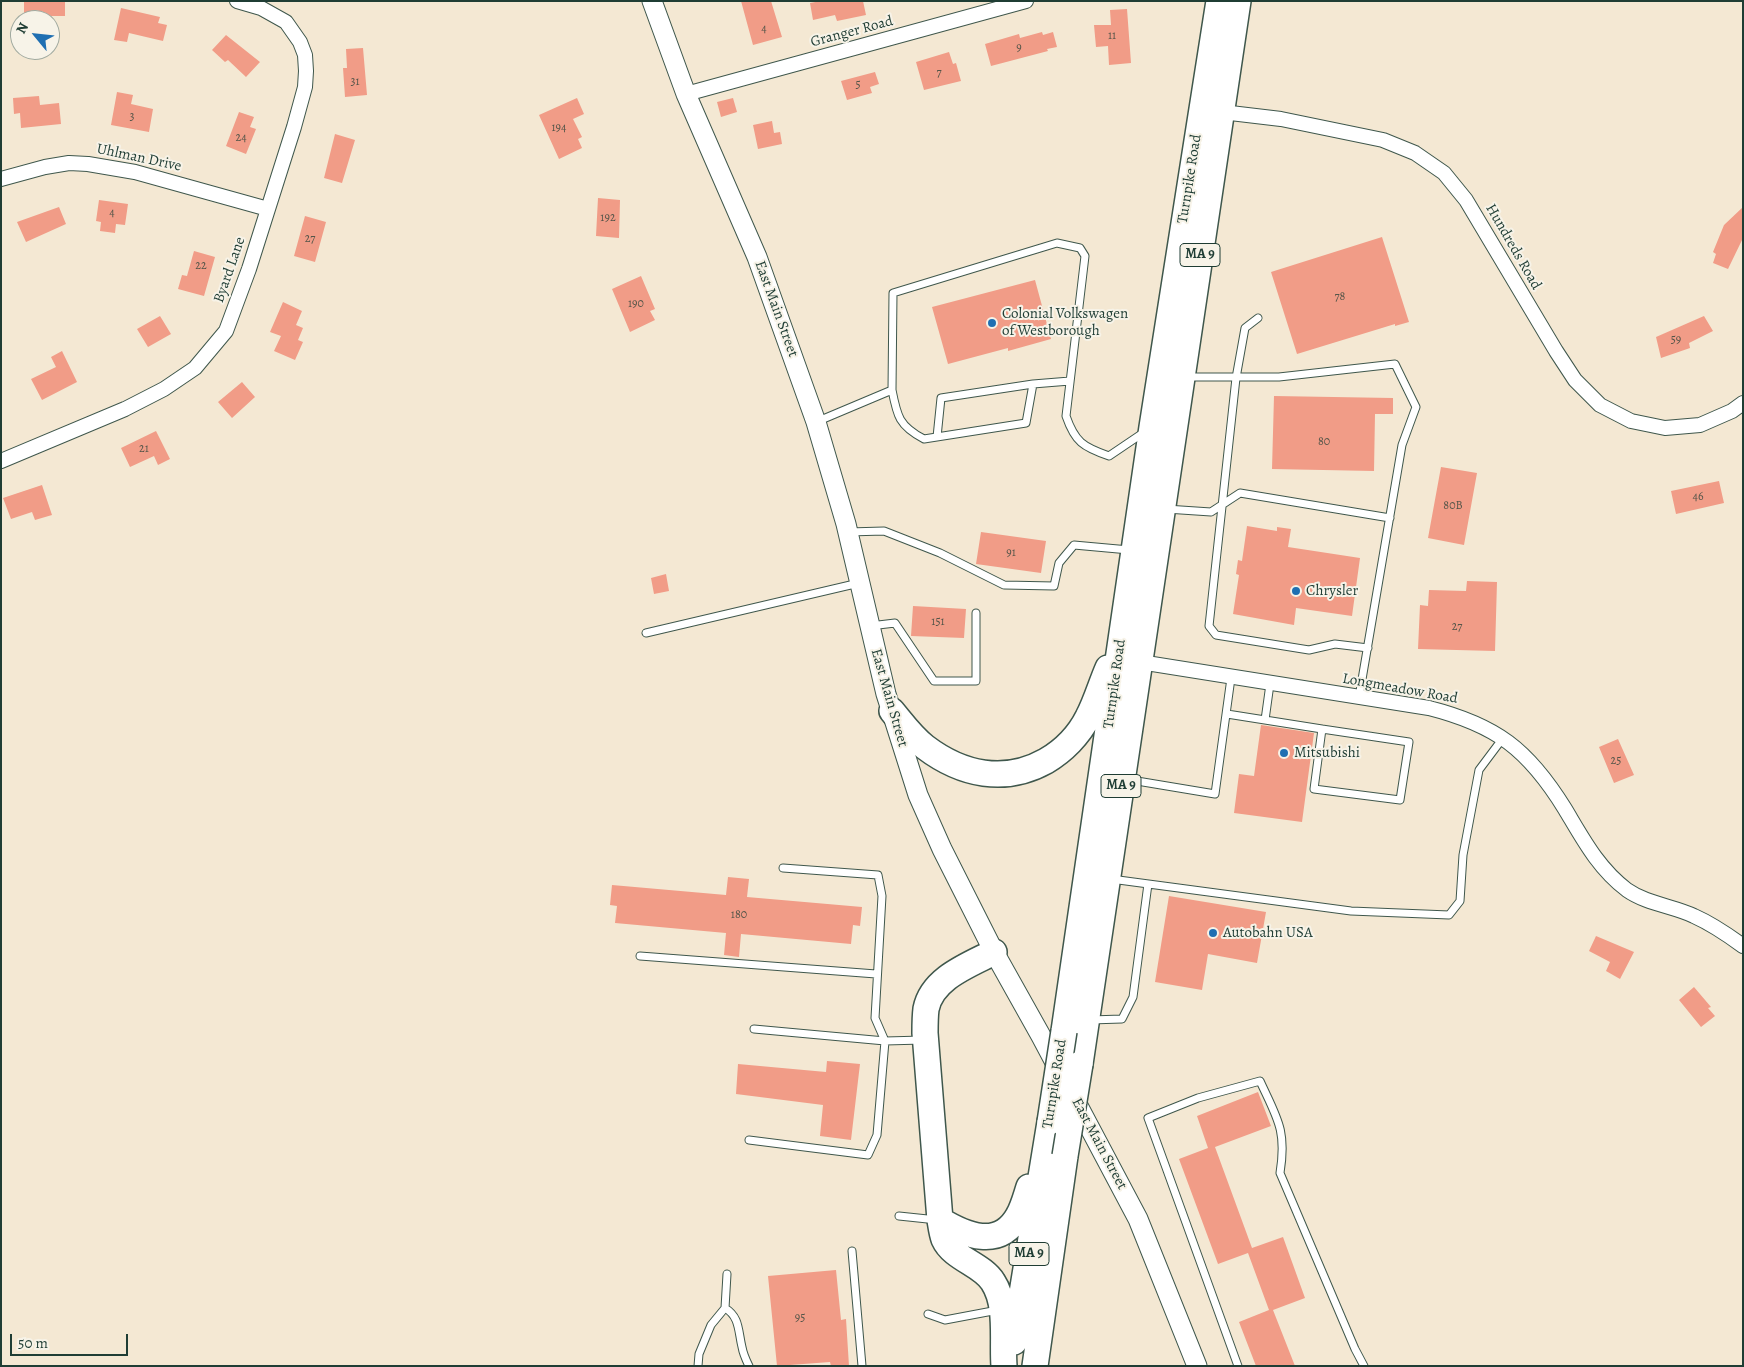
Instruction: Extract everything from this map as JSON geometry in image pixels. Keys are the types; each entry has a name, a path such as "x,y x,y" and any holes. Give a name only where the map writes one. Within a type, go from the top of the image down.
{"highway":[{"name":"Turnpike Road","path":"1035,1366 1064,1031 1152,427 1218,1"},
{"name":"Turnpike Road","path":"1010,1366 1054,1140 1080,1064 1238,1"},
{"path":"892,711 924,746 948,761 991,775 1022,772 1054,756 1073,738 1083,725 1123,628"},
{"path":"994,952 956,972 933,993 926,1009 925,1040 940,1220 944,1240 954,1250 982,1270 993,1282 1002,1309 1004,1366"},
{"path":"940,1220 962,1234 978,1237 993,1236 1008,1227 1018,1217 1054,1140"}],"main road":[{"name":"East Main Street","path":"652,1 686,94 757,257 816,422 848,532 892,711 918,795 942,849 994,952 1138,1219 1197,1366"}],"street":[{"name":"Byard Lane","path":"1,461 145,399 195,368 226,331 268,209 305,87 305,55 300,42 286,22 261,8 237,1"},
{"name":"Granger Road","path":"686,94 1026,1"},
{"name":"Hundreds Road","path":"1222,112 1281,119 1383,140 1415,153 1444,174 1466,200 1575,380 1600,405 1631,421 1666,428 1700,425 1732,411 1743,403"},
{"name":"Uhlman Drive","path":"1,179 69,163 88,164 136,172 268,209"},
{"name":"Longmeadow Road","path":"1140,662 1429,708 1462,716 1494,731 1521,753 1544,779 1602,868 1628,891 1660,905 1693,915 1739,940"}],"lane":[{"path":"1033,384 1026,423 924,439 905,427 897,415 892,390 893,293 1056,243 1080,248 1085,256 1066,416 1072,433 1082,445 1109,456 1152,427"},
{"path":"1258,318 1245,328 1236,378 1208,626 1216,635 1309,650 1334,644 1368,648"},
{"path":"1182,377 1279,377 1395,364 1416,407 1402,445 1359,698"},
{"path":"937,437 941,398 1033,384 1070,381"},
{"path":"816,422 892,390"},
{"path":"1163,509 1211,512 1240,493 1390,518"},
{"path":"848,532 884,531 940,553 1004,585 1054,586 1059,563 1074,545 1134,551"},
{"path":"646,634 859,582"},
{"path":"870,626 895,623 934,681 976,681 976,613"},
{"path":"1122,779 1215,794 1231,678"},
{"path":"1265,720 1270,684"},
{"path":"1227,714 1408,742 1400,800 1314,789 1322,729"},
{"path":"1108,879 1351,911 1449,915 1460,901 1463,855 1479,770 1503,738"},
{"path":"749,1140 868,1155 876,1135 885,1041 875,1018 876,974 882,896 878,875 783,868"},
{"path":"1087,1020 1122,1019 1134,997 1148,884"},
{"path":"640,956 876,974"},
{"path":"754,1029 885,1041 925,1040"},
{"path":"1238,1366 1148,1118 1198,1098 1260,1081 1283,1132 1284,1152 1280,1173 1364,1366"},
{"path":"899,1216 940,1220"},
{"path":"852,1251 862,1366"},
{"path":"698,1366 699,1354 711,1325 725,1308 727,1274"},
{"path":"725,1308 732,1312 737,1319 742,1348 749,1366"},
{"path":"928,1314 945,1320 1002,1309"}],"building":[{"path":"24,1 65,1 65,16 60,16 60,10 24,10"},
{"path":"741,1 771,1 782,37 753,45"},
{"path":"821,1 863,1 866,15 837,21 835,15 813,20 810,3"},
{"path":"121,8 160,17 158,23 167,25 163,41 129,33 127,42 114,40"},
{"path":"1127,9 1131,63 1109,65 1108,46 1096,47 1094,25 1111,25 1110,10"},
{"path":"1042,32 1043,35 1053,32 1057,47 991,66 985,44 1019,34 1020,38"},
{"path":"226,35 260,62 246,77 228,60 225,62 212,50"},
{"path":"363,48 367,95 345,97 343,68 347,68 346,49"},
{"path":"949,52 953,64 956,63 961,81 924,90 916,62"},
{"path":"875,72 879,84 870,87 872,93 847,100 841,81"},
{"path":"117,92 133,95 131,104 153,109 149,132 111,125"},
{"path":"39,96 40,105 59,103 61,124 21,128 20,113 14,114 13,98"},
{"path":"577,98 584,114 573,119 582,137 578,139 582,148 559,159 539,115"},
{"path":"733,98 737,112 721,117 717,102"},
{"path":"239,112 254,117 250,127 256,129 246,154 226,146"},
{"path":"772,121 774,133 780,132 782,144 758,149 753,125"},
{"path":"335,134 355,140 342,183 324,178"},
{"path":"598,198 620,200 619,238 596,236"},
{"path":"99,200 128,204 125,225 116,224 115,233 100,231 101,222 96,221"},
{"path":"59,207 66,224 26,242 17,222"},
{"path":"1743,207 1743,238 1728,269 1713,263 1716,254 1713,252 1724,225"},
{"path":"305,216 326,222 315,262 294,256"},
{"path":"1382,237 1409,322 1395,326 1395,324 1297,354 1271,272"},
{"path":"194,251 215,257 204,296 178,289 182,275 187,276"},
{"path":"641,276 655,309 650,311 655,320 630,332 612,289"},
{"name":"Colonial Volkswagen of Westborough","path":"1035,280 1051,339 1008,351 1008,348 948,364 932,307"},
{"path":"283,302 302,311 296,325 303,328 298,340 303,342 295,360 274,351 281,336 270,332"},
{"path":"160,316 171,334 148,347 137,329"},
{"path":"1704,316 1713,331 1689,343 1690,348 1661,358 1656,337"},
{"path":"62,351 77,382 42,400 31,379 56,367 51,357"},
{"path":"242,382 255,397 232,418 218,402"},
{"path":"1274,396 1393,398 1393,414 1375,414 1374,471 1272,469"},
{"path":"156,431 170,459 158,465 154,456 130,467 121,448"},
{"path":"1441,467 1477,473 1464,545 1428,538"},
{"path":"1719,481 1724,503 1676,514 1671,491"},
{"path":"42,485 52,515 35,520 32,512 11,519 3,498"},
{"name":"Chrysler","path":"1247,526 1277,531 1277,527 1291,529 1288,547 1360,558 1352,616 1296,608 1294,625 1233,614 1239,575 1236,574 1238,560 1242,561"},
{"path":"981,532 1046,541 1041,573 976,564"},
{"path":"666,574 669,591 654,594 651,578"},
{"path":"1467,581 1497,582 1495,651 1418,649 1420,605 1428,606 1429,590 1466,591"},
{"path":"913,606 966,609 964,638 911,636"},
{"name":"Mitsubishi","path":"1261,725 1314,733 1302,822 1234,813 1239,774 1254,776"},
{"path":"1618,739 1634,775 1614,783 1599,747"},
{"path":"728,877 749,879 747,897 862,907 860,926 853,925 851,944 741,934 739,957 724,955 726,933 615,923 617,906 610,905 612,885 726,895"},
{"name":"Autobahn USA","path":"1169,896 1266,912 1257,963 1208,954 1202,990 1155,982"},
{"path":"1596,936 1634,952 1620,979 1606,971 1610,962 1589,951"},
{"path":"1694,987 1711,1007 1708,1008 1715,1016 1701,1027 1679,1000"},
{"path":"827,1061 860,1064 851,1140 820,1136 823,1105 736,1094 738,1064 826,1072"},
{"path":"1258,1092 1271,1126 1215,1147 1252,1248 1283,1237 1305,1298 1273,1310 1295,1366 1256,1366 1239,1322 1269,1310 1248,1253 1218,1264 1179,1159 1208,1148 1197,1116"},
{"path":"836,1270 841,1320 846,1319 849,1366 831,1366 830,1362 777,1366 768,1276"}],"place":[{"name":"Colonial Volkswagen of Westborough","path":"992,323"},
{"name":"Chrysler","path":"1296,591"},
{"name":"Mitsubishi","path":"1284,753"},
{"name":"Autobahn USA","path":"1213,933"}]}
